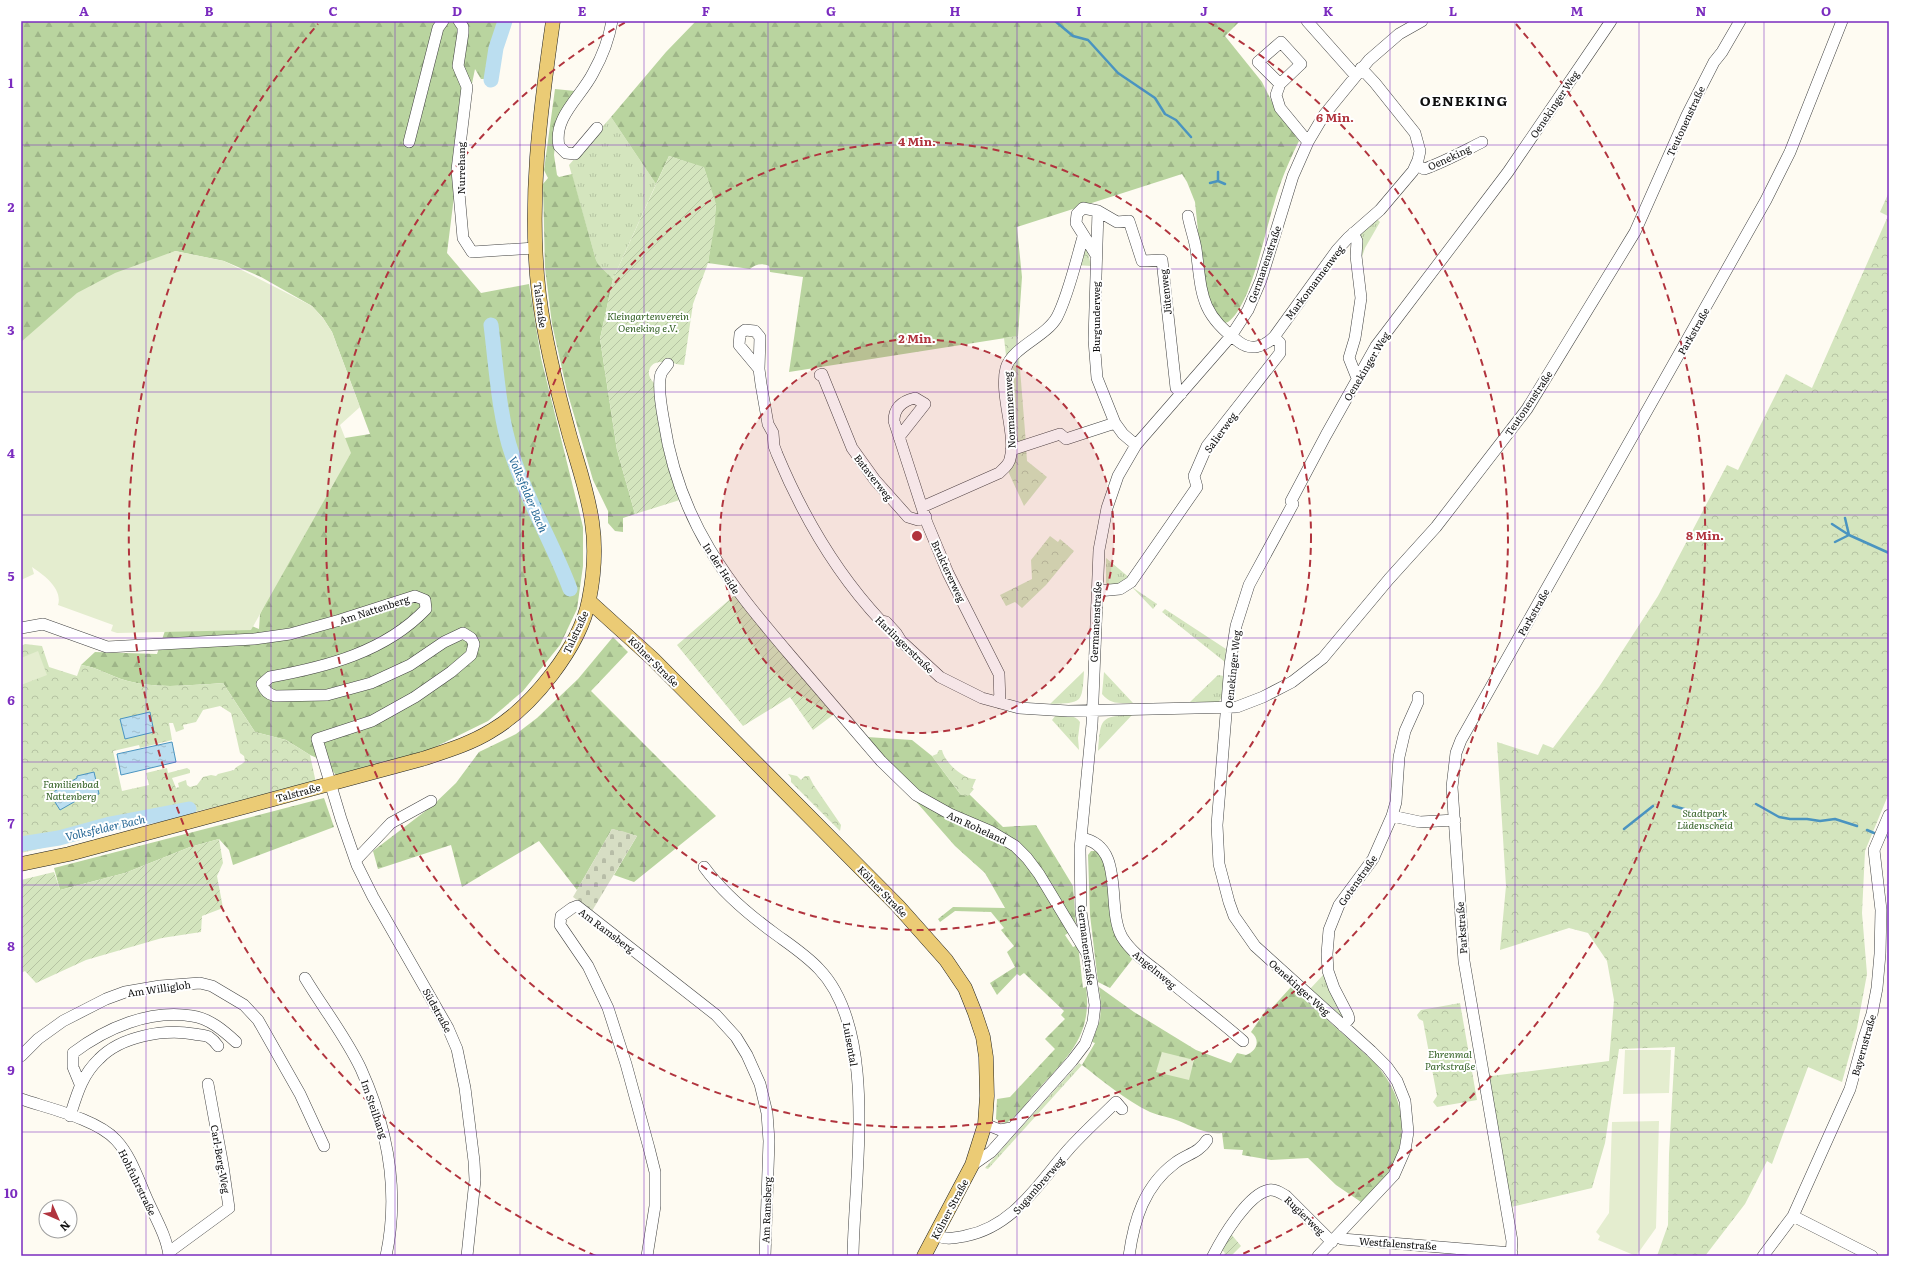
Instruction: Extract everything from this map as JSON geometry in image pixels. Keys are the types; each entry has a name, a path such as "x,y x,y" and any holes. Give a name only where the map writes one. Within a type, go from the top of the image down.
{"main road":[{"name":"Talstraße","path":"21,864 69,854 458,748 474,741 502,724 536,694 548,680 571,643 584,617 589,601 595,548 592,522 550,359 543,325 535,248 534,203 538,136 553,21"},
{"name":"Kölner Straße","path":"589,601 653,659 894,902 946,960 965,988 983,1037 987,1084 984,1124 981,1139 971,1166 924,1256"}],"street":[{"path":"409,142 438,28 443,21"},
{"name":"Nurrehang","path":"459,21 463,27 464,33 458,66 467,87 457,170 463,238 472,252 535,248"},
{"path":"598,128 575,154 566,153 559,146 558,136 561,121 593,73 603,53 612,21"},
{"path":"1307,21 1358,72 1375,83 1415,133 1420,151 1416,165"},
{"name":"Germanenstraße","path":"971,1166 986,1157 1072,1062 1086,1041 1093,1022 1095,1005 1081,912 1081,838 1092,710 1099,550 1107,508 1118,476 1136,445 1231,336 1248,310 1261,280 1287,190 1308,142 1324,115 1358,72 1399,34 1422,21"},
{"name":"Oenekinger Weg","path":"1335,1238 1394,1175 1405,1150 1408,1125 1403,1094 1391,1072 1255,946 1240,925 1229,902 1219,864 1216,828 1228,707 1230,665 1235,630 1249,584 1293,504 1291,501 1357,378 1376,346 1401,310 1508,172 1610,21"},
{"name":"Teutonenstraße","path":"1228,707 1242,707 1285,687 1323,658 1458,500 1508,434 1548,377 1564,345 1635,232 1687,115 1714,62 1722,52 1740,21"},
{"name":"Parkstraße","path":"1511,1254 1511,1231 1464,961 1452,787 1454,763 1461,740 1763,205 1790,152 1842,21"},
{"path":"1280,84 1276,95 1280,108 1308,142"},
{"name":"Oeneking","path":"1416,165 1424,169 1452,158 1482,142"},
{"name":"Markomannenweg","path":"1188,216 1192,230 1201,292 1204,303 1212,317 1231,336 1242,344 1253,347 1264,345 1274,337 1337,250 1353,233 1380,210 1416,165"},
{"path":"1096,255 1083,237 1076,223 1077,214 1083,208 1098,212"},
{"name":"Burgunderweg","path":"1098,212 1094,340 1095,362 1099,384 1115,423 1123,434 1136,445"},
{"name":"Jütenweg","path":"1098,212 1117,222 1129,221 1142,261 1162,260 1176,388 1180,394"},
{"path":"1353,233 1357,241 1356,256 1361,298 1355,338 1349,358 1357,378"},
{"name":"Normannenweg","path":"924,512 999,473 1008,464 1011,450 1005,387 1007,366 1020,350 1043,332 1056,318 1083,237"},
{"name":"Salierweg","path":"1098,591 1124,588 1134,579 1154,551 1197,487 1194,476 1207,446 1280,353 1280,343 1274,337"},
{"name":"In der Heide","path":"668,364 661,374 665,427 680,486 698,530 712,556 738,593 860,737"},
{"name":"Harlingerstraße","path":"759,369 768,423 773,433 774,446 784,471 819,538 851,585 881,621 886,622 896,633 900,641 940,677 982,698 1030,710 1228,707"},
{"name":"Bataverweg","path":"820,374 822,374 852,448 863,465 908,517 918,520 924,512"},
{"path":"1011,450 1060,434 1066,439 1115,423"},
{"name":"Bruktererweg","path":"899,437 924,512 948,573 999,674 1000,703"},
{"name":"Am Nattenberg","path":"21,628 43,624 107,647 254,639 290,634 415,596 421,597 427,604 426,609 421,614 400,631 355,656 310,670 270,677 262,684 268,694 275,696 327,695 371,682 410,664 444,642 463,633 471,638 474,644 471,655 451,672 415,697 372,721 317,739 331,783"},
{"name":"Gotenstraße","path":"1343,1026 1349,1019 1348,1015 1334,988 1327,967 1329,930 1339,905 1373,859 1392,816 1396,802 1399,757 1405,731 1418,702 1418,697"},
{"name":"Am Roheland","path":"860,737 890,771 916,795 950,814 1002,837 1021,852 1039,874 1087,954"},
{"name":"Südstraße","path":"331,783 356,860 373,897 448,1028 457,1049 465,1088 475,1180 466,1256"},
{"path":"356,860 391,823 431,800"},
{"name":"Bayernstraße","path":"1763,1256 1794,1216 1850,1089 1872,1014 1878,988 1881,910 1874,850 1889,815"},
{"path":"1392,816 1420,822 1455,820"},
{"name":"Angelnweg","path":"1081,838 1089,840 1099,846 1108,859 1113,878 1116,921 1122,937 1128,945 1243,1041"},
{"name":"Luisental","path":"704,867 746,912 810,959 836,992 843,1007 852,1040 858,1090 859,1138 853,1256"},
{"name":"Am Ramsberg","path":"647,1256 655,1209 655,1172 626,1064 608,1008 588,966 560,925 561,916 577,906 716,1015 736,1037 747,1055 760,1084 767,1114 769,1141 765,1256"},
{"name":"Im Steilhang","path":"305,978 361,1069 380,1119 387,1144 393,1200 392,1218 386,1256"},
{"name":"Am Willigloh","path":"21,1056 38,1038 63,1021 106,998 125,992 154,987 192,983 212,986 244,1005 258,1020 300,1094 324,1146"},
{"path":"80,1084 73,1066 74,1053 94,1037 124,1024 162,1016 193,1016 221,1028 236,1042"},
{"path":"70,1116 80,1084 100,1057 120,1045 140,1037 169,1032 189,1033 210,1037 218,1046"},
{"name":"Carl-Berg-Weg","path":"169,1254 228,1208 224,1173 208,1084"},
{"name":"Hohfuhrstraße","path":"21,1099 100,1128 116,1140 124,1151 169,1254"},
{"name":"Sugambrerweg","path":"935,1235 946,1239 970,1235 989,1229 1007,1218 1019,1209 1069,1149 1116,1102 1122,1109"},
{"path":"984,1124 1000,1130 1011,1128"},
{"path":"981,1139 992,1142 1000,1141"},
{"path":"1129,1256 1135,1221 1146,1196 1168,1169 1177,1162 1202,1148 1207,1140"},
{"name":"Rugierweg","path":"1213,1256 1233,1222 1258,1196 1269,1190 1278,1192 1288,1198 1335,1238"},
{"path":"1794,1216 1872,1256"},
{"path":"1318,1256 1335,1238"},
{"name":"Westfalenstraße","path":"1335,1238 1511,1254"}],"green space":[{"path":"21,21 503,21 495,45 489,79 481,79 475,69 462,132 447,253 481,293 529,284 541,358 583,527 583,566 577,609 560,645 523,691 488,721 429,750 336,775 324,761 310,755 286,740 255,732 223,683 185,686 146,685 121,679 97,669 81,665 95,652 157,654 167,625 247,624 259,629 260,614 345,438 370,434 332,332 323,318 312,306 261,277 224,261 175,251 21,447"},
{"path":"696,21 1240,21 1225,36 1262,82 1273,104 1299,141 1279,188 1256,267 1244,301 1236,313 1228,322 1225,323 1212,310 1203,279 1195,202 1182,174 1017,227 1022,277 1018,336 789,372 803,277 770,272 769,266 764,264 759,264 750,269 708,263 716,206 704,168 669,156 656,184 611,117 666,52"},
{"path":"555,89 575,91 555,145 554,155 557,175 559,177 572,174 596,260 613,279 600,339 617,450 635,514 623,518 623,532 615,531 608,523 608,511 593,480 567,391 552,324 545,268 543,184 548,178 544,170"},
{"path":"611,117 656,184 613,279 596,260 569,165"},
{"name":"Kleingartenverein Oeneking e.V.","path":"669,156 704,167 716,204 715,223 708,263 693,304 684,365 660,362 652,365 649,372 650,378 654,383 683,499 635,514 617,450 600,339 613,279"},
{"name":"Stadtpark Lüdenscheid","path":"1889,192 1889,793 1865,851 1862,913 1867,974 1857,1028 1842,1082 1808,1067 1772,1164 1767,1161 1745,1204 1705,1256 1657,1256 1668,1225 1669,1154 1675,1047 1619,1049 1605,1143 1592,1188 1507,1208 1484,1077 1609,1061 1614,1000 1607,961 1588,933 1569,928 1500,950 1506,886 1497,742 1538,755 1543,744 1553,748 1599,687 1658,596 1727,465 1738,470 1786,374 1812,388 1888,216 1880,212"},
{"path":"1377,219 1380,222 1365,248 1362,257 1359,256 1360,234"},
{"path":"1083,244 1088,252 1091,266 1076,265"},
{"path":"175,251 224,261 312,306 323,318 332,332 360,407 340,425 351,453 251,630 117,633 111,631 113,625 58,605 58,593 55,588 47,578 32,567 34,574 21,580 21,342 77,293 115,273"},
{"path":"1018,336 1018,348 1007,364 1004,338"},
{"path":"1019,356 1026,444 1014,447 1009,389 1013,366"},
{"path":"1026,447 1027,461 1047,477 1024,506 1008,471 1014,450"},
{"path":"1050,536 1058,542 1060,539 1074,551 1046,585 1022,608 1015,602 1006,606 1000,595 1032,579 1031,560"},
{"path":"1106,558 1131,579 1127,583 1106,586"},
{"path":"1132,587 1157,604 1153,609"},
{"path":"736,594 837,712 813,730 790,697 743,726 677,645"},
{"path":"1165,609 1226,649 1225,662 1162,612"},
{"path":"613,637 628,652 591,691 716,816 634,882 614,875 637,836 612,829 577,890 539,841 462,887 451,845 378,869 373,851 432,806 456,783 479,752 516,734 537,718 578,679"},
{"name":"Familienbad Nattenberg","path":"25,644 42,646 49,667 77,676 81,665 97,669 121,679 146,685 185,686 223,683 255,732 286,740 310,755 316,783 21,853 21,646","holes":["220,706 231,713 240,753 244,756 245,761 234,770 218,774 216,776 211,775 203,777 197,785 190,787 187,785 186,780 178,783 179,787 176,788 172,778 190,773 190,770 187,768 168,773 167,768 146,773 149,785 122,791 113,751 139,745 140,748 172,740 169,723 173,723 176,732 184,729 183,725 196,722 203,710"]},
{"path":"38,651 47,675 21,685 21,658"},
{"path":"1084,671 1082,690 1079,699 1075,702 1050,704"},
{"path":"1104,672 1133,703 1112,702 1105,698 1102,694"},
{"path":"1218,675 1224,676 1222,697 1218,703 1190,702"},
{"path":"1133,714 1098,751 1101,726 1104,721 1114,716"},
{"path":"1056,715 1073,717 1078,719 1080,722 1078,738 1079,750 1052,720"},
{"path":"867,737 912,740 932,756 961,795 969,794 1003,827 1036,825 1073,886 1076,927 1034,864 911,788"},
{"path":"939,750 942,750 946,760 960,773 971,779 976,779 972,788 974,789 968,796 961,795 932,756 937,754"},
{"path":"788,774 797,776 801,780 805,776 809,776 841,825 840,831 791,782 791,778"},
{"path":"912,797 1020,853 1070,932 1065,935 1073,947 1078,945 1083,988 1086,987 1087,1005 1081,1034 1066,1058 1056,1070 1018,1114 1006,1123 1000,1122 996,1119 997,1099 1010,1097 1055,1049 1045,1039 1065,1019 1061,1015 1064,1011 1024,973 1020,976 1017,974 997,995 990,983 1015,967 1007,952 1014,946 1001,930 1004,928 991,912 955,911 940,922 938,919 953,907 1005,908 985,873 955,846"},
{"path":"324,798 334,827 233,865 229,850 219,839 190,847 125,873 60,890 54,868"},
{"path":"612,829 637,836 592,911 573,897"},
{"path":"219,839 223,863 217,876 223,908 202,916 201,932 162,938 86,960 36,983 25,971 21,973 21,880 54,872 60,890 125,873 190,847"},
{"path":"1091,851 1096,851 1103,859 1109,888 1134,957 1110,988 1098,982 1090,915 1088,855"},
{"path":"1324,974 1344,1015 1343,1018 1310,989"},
{"path":"1099,987 1134,1012 1196,1050 1231,1063 1237,1053 1246,1055 1253,1051 1257,1042 1256,1038 1251,1032 1268,1007 1271,1009 1291,987 1375,1063 1385,1075 1392,1088 1398,1102 1402,1130 1400,1145 1388,1173 1379,1185 1361,1202 1336,1185 1308,1158 1271,1160 1242,1155 1243,1150 1224,1149 1222,1133 1211,1133 1200,1130 1176,1120 1157,1115 1132,1102 1082,1065 1095,1043 1092,1042 1100,1020 1101,1004"},
{"name":"Ehrenmal Parkstraße","path":"1460,1003 1477,1100 1437,1107 1433,1102 1437,1096 1423,1021 1419,1019 1417,1015 1421,1010"},
{"path":"1625,1050 1671,1050 1669,1093 1623,1094"},
{"path":"1162,1052 1194,1060 1189,1080 1156,1072"},
{"path":"1079,1063 1082,1065 988,1169 985,1168"},
{"path":"1659,1121 1656,1228 1636,1256 1598,1240 1600,1236 1596,1232 1609,1213 1612,1122"},
{"path":"1231,1234 1241,1246 1231,1256 1223,1256 1225,1253 1222,1250"}],"water":[{"path":"150,712 154,732 125,739 120,719"},
{"path":"172,742 176,762 121,775 117,754"},
{"path":"94,772 99,794 81,798 60,810 50,794 77,778 77,776"}],"waterway":[{"name":"Volksfelder Bach","path":"491,80 496,48 505,21"},
{"path":"1055,21 1073,36 1088,40 1118,73 1155,98 1165,114 1176,120 1191,137"},
{"path":"1218,172 1218,181 1225,184"},
{"path":"1210,183 1218,181"},
{"name":"Volksfelder Bach","path":"491,325 498,391 504,424 512,454 525,488 570,589"},
{"name":"Volksfelder Bach","path":"528,494 540,504"},
{"path":"1835,542 1849,535 1845,518"},
{"path":"1832,524 1849,535 1889,553"},
{"path":"1756,804 1779,817 1820,821 1835,819 1857,826"},
{"path":"1624,829 1653,806"},
{"path":"1673,806 1721,819"},
{"name":"Volksfelder Bach","path":"21,844 59,838 110,824 189,809"},
{"path":"1867,830 1874,833"}],"district":[{"name":"OENEKING","path":"1464,100"}]}
